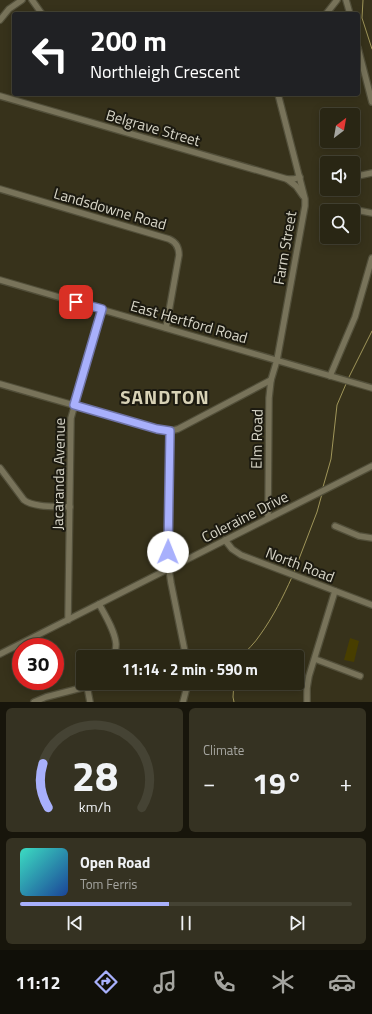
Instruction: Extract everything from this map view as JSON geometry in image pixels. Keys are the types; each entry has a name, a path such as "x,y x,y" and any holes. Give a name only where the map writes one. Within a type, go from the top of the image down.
{"street":[{"path":"0,20 9,9 22,0"},
{"path":"32,0 41,12"},
{"path":"328,12 337,0"},
{"path":"346,0 349,12"},
{"path":"360,56 372,102"},
{"name":"Belgrave Street","path":"0,96 287,179 300,177"},
{"name":"Farm Street","path":"277,360 305,208 305,199 300,177 279,96"},
{"path":"360,175 372,172"},
{"path":"287,179 296,186 305,199"},
{"name":"Landsdowne Road","path":"0,189 169,238 174,242 178,246 179,254 166,328"},
{"path":"360,210 372,212"},
{"path":"330,376 354,320 372,258"},
{"name":"East Hertford Road","path":"0,280 372,388"},
{"name":"Jacaranda Avenue","path":"68,620 70,425 74,405 102,309"},
{"name":"Elm Road","path":"268,518 271,380 277,360"},
{"path":"0,384 157,429 170,431 271,380"},
{"path":"170,431 169,568 185,650"},
{"name":"Coleraine Drive","path":"0,654 372,466"},
{"path":"0,468 24,500 29,504 70,507"},
{"path":"335,526 359,536 372,538"},
{"name":"North Road","path":"225,540 232,549 241,555 372,605"},
{"path":"307,702 307,688 335,592"},
{"path":"99,604 113,634 116,643 115,650"},
{"path":"315,658 360,676"},
{"path":"34,702 46,697 76,689"},
{"path":"88,690 90,702"},
{"path":"183,702 186,690"}],"shaded area":[{"path":"350,638 359,641 354,662 344,660"}],"waterway":[{"path":"363,0 362,18 372,49"},
{"path":"348,379 372,331"},
{"path":"323,487 331,459 337,405 346,384"},
{"path":"294,572 317,512 322,494"},
{"path":"248,650 256,641 269,621 292,577"},
{"path":"234,690 234,702"}],"district":[{"name":"SANDTON","path":"165,397"}],"route":[{"path":"76,302 102,309 74,405 157,429 170,431 168,552"}]}
